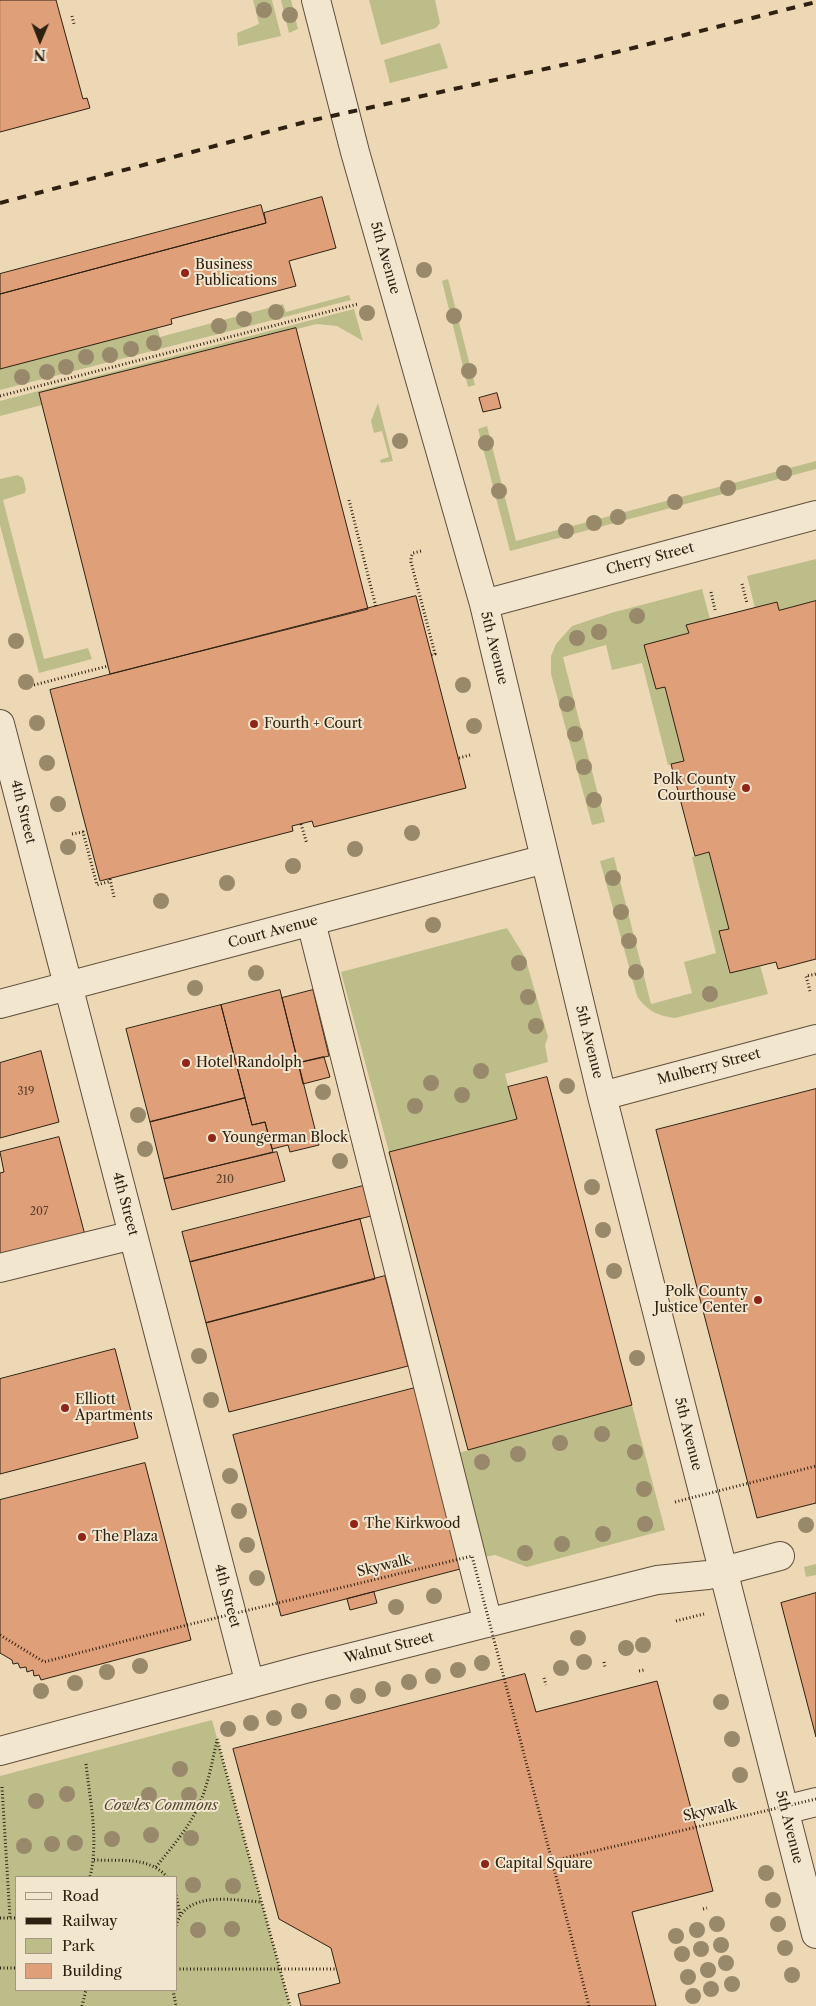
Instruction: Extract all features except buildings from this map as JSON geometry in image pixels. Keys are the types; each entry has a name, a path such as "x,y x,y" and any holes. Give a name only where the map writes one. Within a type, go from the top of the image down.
{"street":[{"name":"5th Avenue","path":"316,0 355,152 484,604 602,1096 816,1934"},
{"name":"Cherry Street","path":"484,604 816,515"},
{"name":"4th Street","path":"0,724 250,1684"},
{"name":"Court Avenue","path":"0,1004 545,859"},
{"path":"311,922 488,1622"},
{"name":"Mulberry Street","path":"602,1096 816,1038"},
{"path":"0,1268 133,1235"},
{"name":"Walnut Street","path":"0,1751 488,1622 637,1585 723,1571 780,1556"},
{"path":"784,1810 816,1800"}],"path":[{"path":"72,16 74,24"},
{"path":"0,396 358,304"},
{"path":"348,500 376,607"},
{"path":"421,551 410,556 435,654 432,655"},
{"path":"742,584 747,603"},
{"path":"711,592 716,610"},
{"path":"34,685 108,666"},
{"path":"458,758 470,755"},
{"path":"301,824 307,844"},
{"path":"72,834 83,832 97,885 110,880 114,897"},
{"path":"810,991 806,976 816,974"},
{"path":"675,1502 816,1466"},
{"name":"Skywalk","path":"0,1636 44,1662 187,1625 472,1556 589,2006"},
{"path":"676,1621 705,1614"},
{"path":"604,1662 605,1667"},
{"path":"639,1671 644,1670"},
{"path":"544,1678 546,1685"},
{"path":"156,1867 185,1830 198,1806 210,1774 217,1739 290,2006"},
{"path":"86,1764 94,1834 94,1860 90,1876"},
{"path":"2,1786 10,1918"},
{"name":"Skywalk","path":"552,1861 816,1800"},
{"path":"94,1860 145,1862 156,1867 166,1876"},
{"path":"178,1921 180,1916 191,1905 205,1901 224,1899 261,1902"},
{"path":"178,1906 180,1916"},
{"path":"0,1918 15,1918"},
{"path":"0,1968 15,1968"},
{"path":"178,1969 336,1969"},
{"path":"82,2006 86,1991"},
{"path":"173,1991 176,2006"}],"green space":[{"path":"253,0 272,0 281,36 238,46 237,33 259,24"},
{"path":"281,0 291,0 298,29 289,33"},
{"path":"369,0 435,0 440,23 436,28 381,45"},
{"path":"440,43 448,68 390,83 384,60"},
{"path":"448,279 475,385 468,387 442,281"},
{"path":"349,295 351,300 0,390 0,369 157,327 160,337 283,304 286,312"},
{"path":"354,309 363,341 337,326 317,324 39,393 42,405 0,416 0,401"},
{"path":"378,403 393,461 381,463 380,460 389,457 382,431 374,433 371,421"},
{"path":"487,426 516,541 816,461 816,469 510,551 478,429"},
{"path":"18,475 23,478 26,489 25,493 3,500 44,659 88,648 92,659 39,673 0,525 0,479"},
{"path":"816,559 816,601 779,610 777,602 755,608 747,576"},
{"path":"702,589 710,619 687,625 689,633 644,645 656,689 665,687 684,761 668,765 642,663 612,670 606,645 563,657 605,822 592,825 551,674 551,656 556,644 572,626 611,613"},
{"path":"709,852 729,929 719,932 729,973 760,965 768,994 675,1018 663,1016 648,1009 637,996 600,861 614,857 651,1004 692,993 684,962 716,953 692,857"},
{"path":"507,928 525,957 548,1037 545,1045 548,1062 505,1074 517,1119 389,1152 341,972"},
{"path":"632,1405 665,1530 527,1567 495,1555 484,1557 458,1453"},
{"path":"816,1564 816,1575 806,1577 804,1567"},
{"name":"Cowles Commons","path":"212,1720 290,2006 0,2006 0,1776"}],"railway":[{"path":"0,203 309,121 581,61 816,2"}],"place":[{"name":"Business Publications","path":"185,273"},
{"name":"Fourth + Court","path":"254,724"},
{"name":"Polk County Courthouse","path":"746,788"},
{"name":"Hotel Randolph","path":"186,1063"},
{"name":"Youngerman Block","path":"212,1138"},
{"name":"Polk County Justice Center","path":"758,1300"},
{"name":"Elliott Apartments","path":"65,1408"},
{"name":"The Kirkwood","path":"354,1524"},
{"name":"The Plaza","path":"82,1537"},
{"name":"Capital Square","path":"485,1864"}]}
